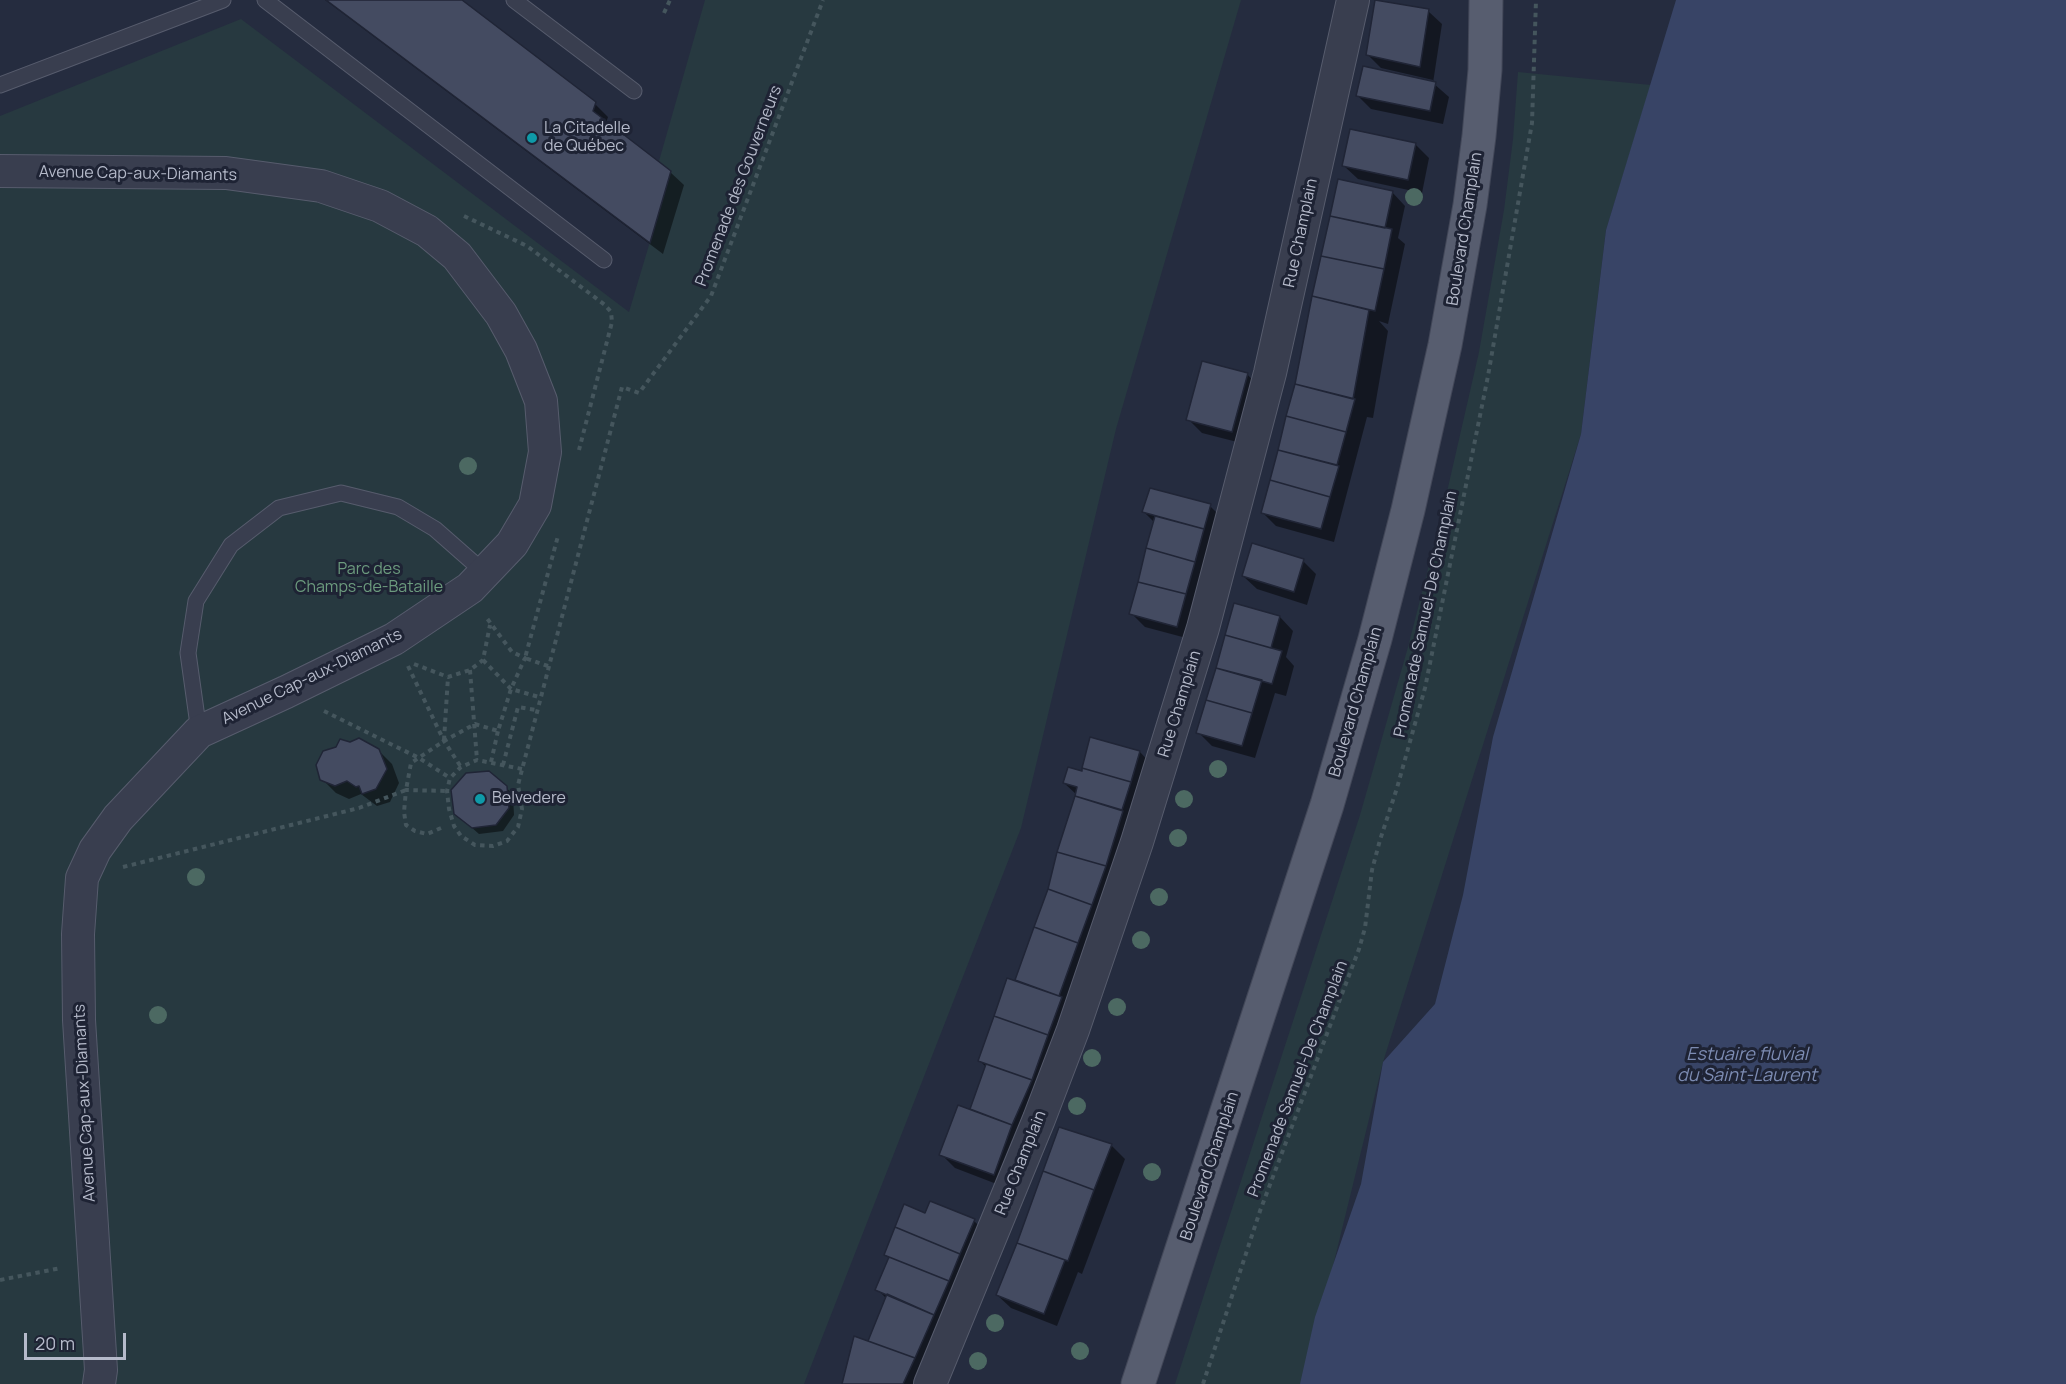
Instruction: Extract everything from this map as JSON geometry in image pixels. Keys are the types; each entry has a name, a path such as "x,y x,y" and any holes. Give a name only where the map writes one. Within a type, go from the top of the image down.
{"main road":[{"name":"Boulevard Champlain","path":"1138,1384 1327,805 1375,639 1408,510 1445,345 1470,205 1485,70 1486,0"}],"street":[{"name":"Rue Champlain","path":"930,1384 1039,1119 1073,1030 1137,843 1203,628 1270,373 1353,0"},
{"name":"Avenue Cap-aux-Diamants","path":"0,171 226,173 321,186 380,206 427,231 457,256 501,314 520,350 541,401 545,452 535,505 512,543 470,588 394,639 199,732 118,818 95,850 82,878 78,934 79,1020 101,1370 99,1384"}],"lane":[{"path":"0,85 223,0"},
{"path":"265,0 604,260"},
{"path":"514,0 634,91"},
{"path":"199,732 191,686 189,653 196,601 231,544 279,508 341,493 398,507 435,529 484,573"}],"path":[{"path":"664,13 670,0"},
{"name":"Promenade des Gouverneurs","path":"522,769 622,387 639,393 711,296 823,0"},
{"name":"Promenade Samuel-De Champlain","path":"1203,1384 1260,1211 1359,949 1365,928 1374,860 1422,699 1488,376 1532,123 1536,0"},
{"path":"457,213 526,246 605,305 611,312 612,322 578,456"},
{"path":"491,762 498,731 525,658 558,535"},
{"path":"461,767 444,741 405,660 448,677 470,670 483,660 490,625 512,652 548,666"},
{"path":"483,660 512,689 539,698"},
{"path":"470,670 477,760"},
{"path":"444,741 448,677"},
{"path":"503,765 518,706 536,710"},
{"path":"338,717 419,758 450,778"},
{"path":"441,828 427,834 415,831 406,825 404,812 411,763 475,724 498,731"},
{"path":"477,760 491,762 522,769 518,785 522,809 519,827 507,841 493,846 476,845 460,836 454,826 447,791 450,778 461,767 477,760"},
{"path":"82,878 358,808 406,790 447,791"},
{"path":"0,1280 94,1262"}],"green space":[{"name":"Parc des Champs-de-Bataille","path":"705,0 1241,0 1116,429 1021,828 804,1384 0,1384 0,116 241,19 629,312 671,171 659,161"},
{"path":"1518,72 1651,85 1606,230 1581,434 1383,1062 1304,1384 1175,1384 1360,815 1408,647 1441,518 1479,352 1504,210"}],"water":[{"name":"Estuaire fluvial du Saint-Laurent","path":"1676,0 2066,0 2066,1384 1300,1384 1315,1317 1361,1184 1383,1062 1435,1004 1463,895 1493,737 1581,434 1606,230"}],"building":[{"path":"326,0 462,0 596,102 593,111 671,171 650,243"},
{"path":"1375,0 1429,9 1420,67 1366,55"},
{"path":"1363,66 1436,82 1430,111 1356,96"},
{"path":"1350,129 1416,143 1408,180 1342,166"},
{"path":"1338,179 1393,191 1385,228 1330,216"},
{"path":"1330,216 1392,229 1384,269 1321,256"},
{"path":"1321,256 1384,269 1375,311 1312,296"},
{"path":"1312,296 1369,310 1353,399 1295,384"},
{"path":"1202,361 1248,373 1232,432 1186,420"},
{"path":"1295,384 1355,399 1346,432 1286,416"},
{"path":"1286,416 1346,432 1337,465 1278,450"},
{"path":"1278,450 1339,466 1330,497 1270,480"},
{"path":"1270,480 1330,497 1321,529 1261,513"},
{"path":"1150,488 1211,504 1204,529 1142,512"},
{"path":"1155,516 1204,529 1195,562 1146,548"},
{"path":"1252,543 1304,559 1294,592 1242,576"},
{"path":"1146,548 1195,562 1186,594 1138,582"},
{"path":"1138,582 1186,594 1177,627 1129,614"},
{"path":"1234,603 1280,616 1271,648 1225,635"},
{"path":"1225,635 1282,651 1272,684 1216,668"},
{"path":"1216,668 1262,680 1252,713 1206,700"},
{"path":"1206,700 1252,713 1242,746 1196,733"},
{"path":"1090,737 1140,751 1131,782 1082,768"},
{"path":"359,738 379,749 387,769 376,789 362,794 359,786 356,787 347,781 335,786 320,780 316,765 323,751 336,747 340,739 350,742"},
{"path":"1068,767 1082,771 1082,768 1131,782 1122,810 1075,796 1077,787 1063,783"},
{"name":"Belvedere","path":"489,771 507,786 509,808 496,825 472,828 454,814 451,790 466,773"},
{"path":"1075,796 1123,811 1106,866 1057,852"},
{"path":"1057,852 1106,866 1092,905 1048,889"},
{"path":"1048,889 1092,905 1078,943 1034,927"},
{"path":"1034,927 1078,943 1059,996 1015,980"},
{"path":"1007,978 1062,997 1048,1035 994,1016"},
{"path":"994,1016 1048,1035 1032,1080 978,1061"},
{"path":"986,1064 1032,1080 1012,1125 970,1109"},
{"path":"958,1105 1012,1125 994,1175 939,1155"},
{"path":"1059,1127 1112,1144 1094,1190 1043,1171"},
{"path":"1043,1171 1094,1190 1068,1261 1017,1243"},
{"path":"930,1201 975,1219 960,1254 895,1227 904,1204 925,1213"},
{"path":"895,1227 960,1254 949,1281 884,1255"},
{"path":"1017,1243 1065,1260 1044,1314 996,1295"},
{"path":"889,1257 949,1281 934,1315 875,1290"},
{"path":"887,1294 934,1315 915,1358 868,1341"},
{"path":"854,1336 915,1358 903,1384 842,1384"}],"place":[{"name":"La Citadelle de Québec","path":"532,138"},
{"name":"Belvedere","path":"480,799"}]}
